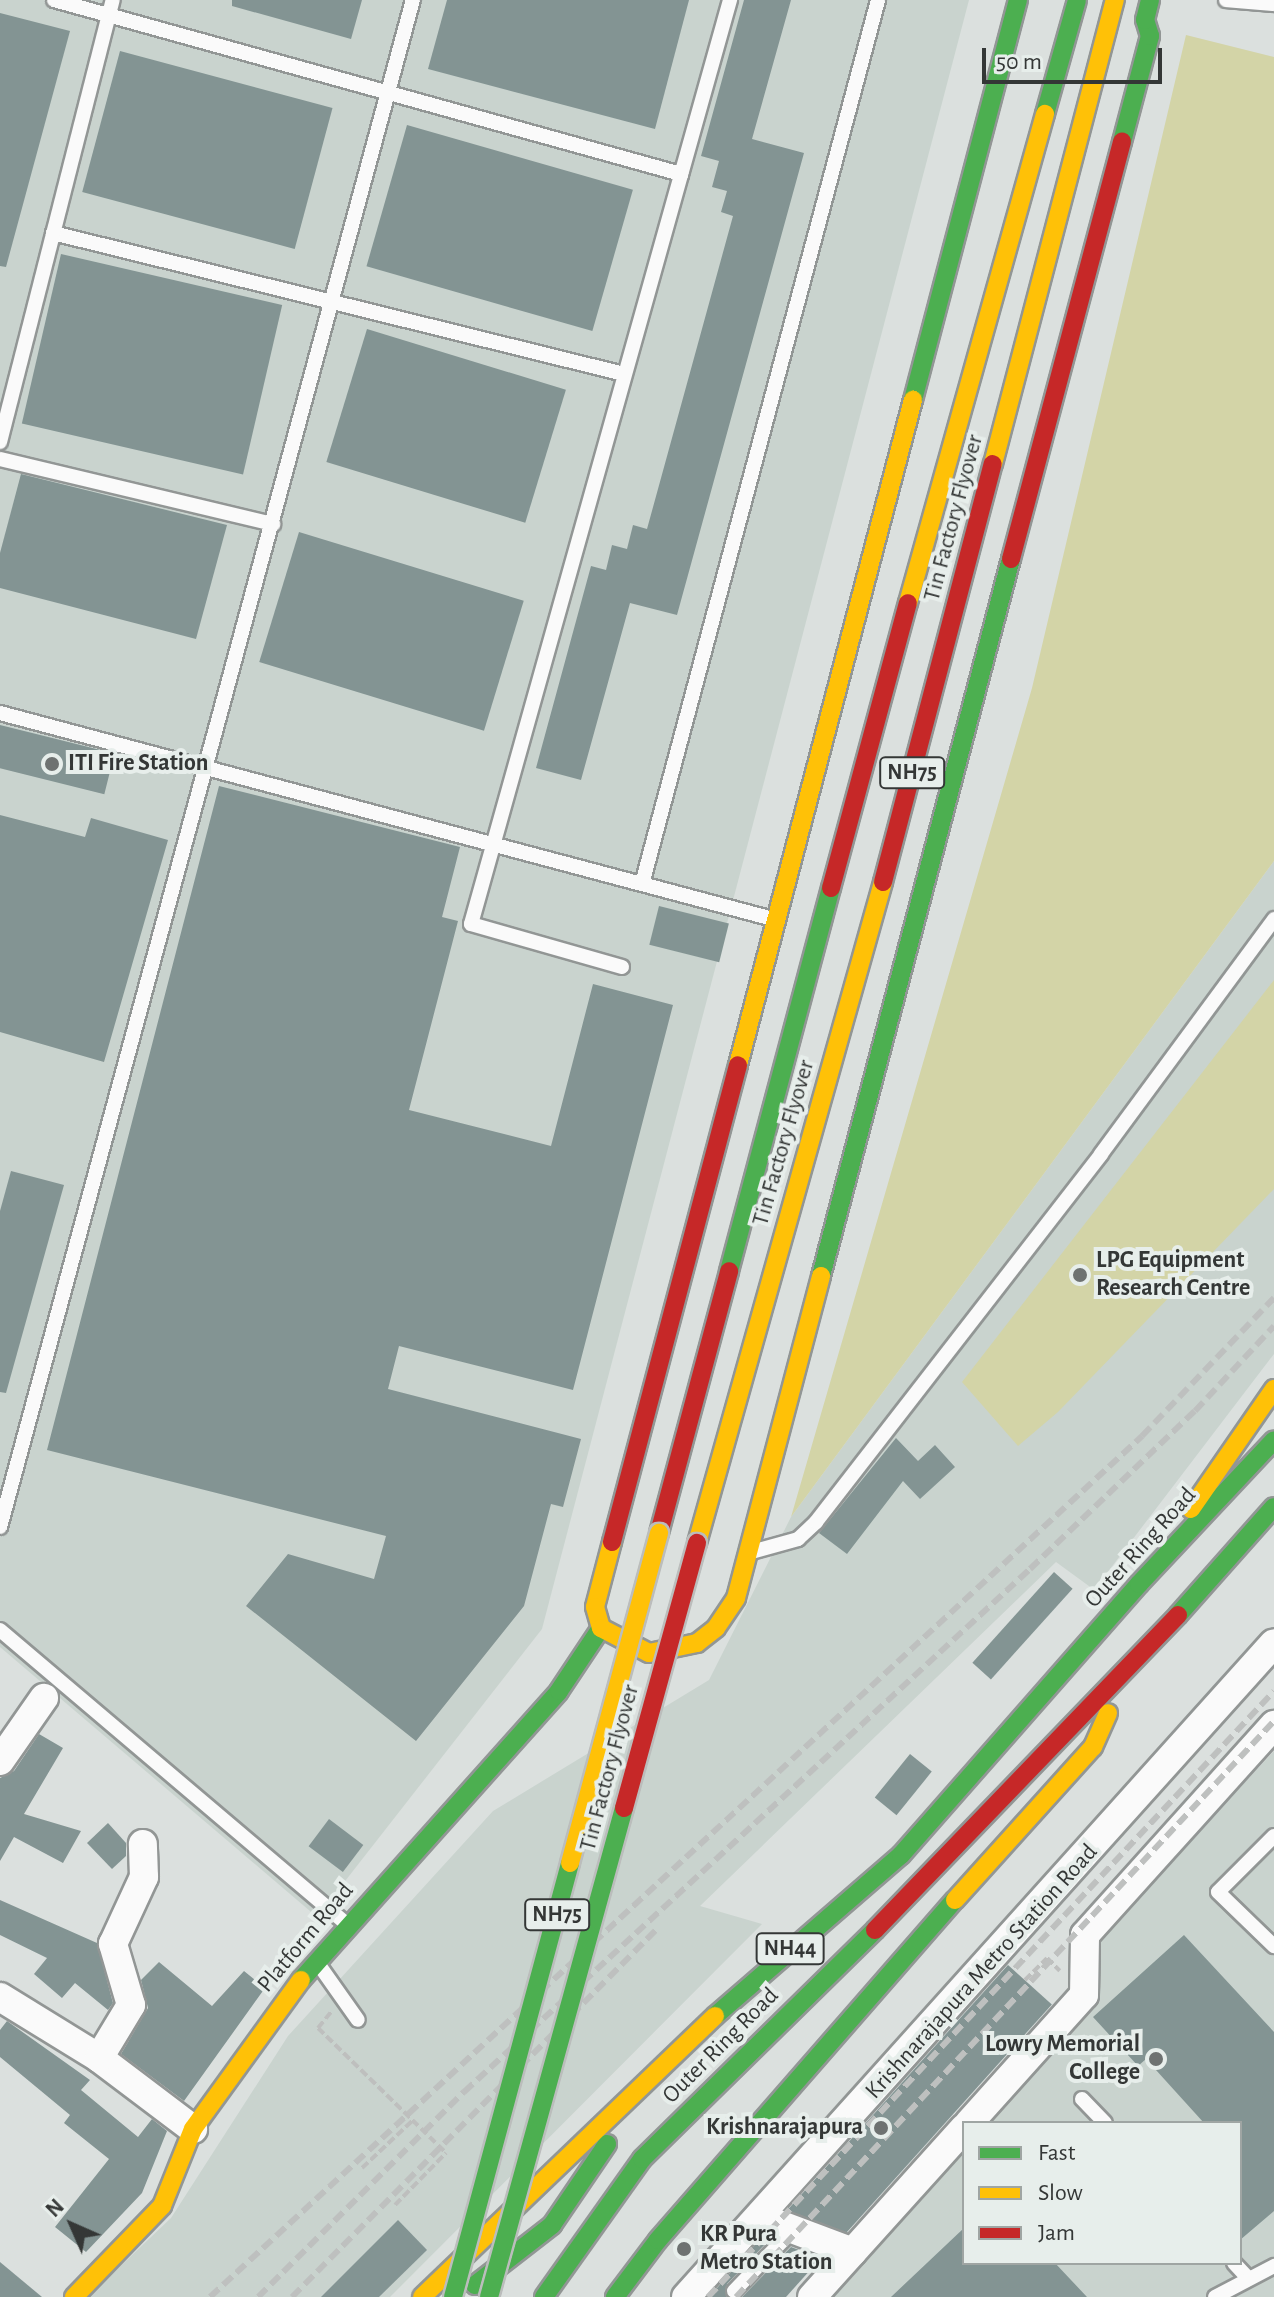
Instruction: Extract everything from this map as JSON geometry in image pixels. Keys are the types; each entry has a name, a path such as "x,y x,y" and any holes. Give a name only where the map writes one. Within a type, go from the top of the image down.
{"main road":[{"name":"Tin Factory Flyover","path":"453,2297 937,493 1077,0"},
{"name":"Tin Factory Flyover","path":"489,2297 901,817 1115,0"},
{"path":"1150,0 1145,20 1150,36"},
{"path":"1012,1 777,920 595,1607 601,1628 649,1653 697,1643 730,1611 749,1552 1150,36 1169,13"},
{"path":"1139,1584 1274,1389"},
{"name":"Outer Ring Road","path":"422,2297 770,1964 831,1919 901,1855 1139,1584 1274,1440"},
{"name":"Outer Ring Road","path":"544,2297 642,2159 914,1896 1048,1749 1123,1678 1274,1507"},
{"name":"Platform Road","path":"74,2297 162,2206 193,2129 251,2043 346,1924 559,1691 601,1628"},
{"name":"Outer Ring Road","path":"615,2297 658,2240 862,2004 1093,1747 1123,1678"},
{"name":"Outer Ring Road","path":"440,2297 468,2290 552,2225 616,2132 685,2067 704,2027"}],"street":[{"name":"Krishnarajapura Metro Station Road","path":"686,2297 1274,1643"},
{"path":"0,1761 44,1698"},
{"path":"971,2121 1084,1995 1085,1935 1274,1725"},
{"path":"99,2058 131,2005 113,1944 144,1877 143,1844"},
{"path":"4,2006 99,2058 193,2129"},
{"path":"812,2297 962,2130"},
{"path":"760,2217 853,2252"}],"lane":[{"path":"54,0 681,174"},
{"path":"0,442 113,0"},
{"path":"0,1527 208,768 413,0"},
{"path":"622,967 471,924 730,0"},
{"path":"642,884 878,0"},
{"path":"1226,0 1274,4"},
{"path":"53,233 624,374"},
{"path":"0,459 273,524"},
{"path":"0,713 777,920"},
{"path":"749,1552 798,1539 816,1522 1101,1154 1274,919"},
{"path":"0,1630 346,1924"},
{"path":"1273,1943 1218,1892 1274,1836"},
{"path":"316,1961 358,2020"},
{"path":"1082,2099 1103,2121"},
{"path":"734,2291 793,2230"},
{"path":"1236,2265 1247,2277"},
{"path":"1215,2297 1247,2277 1274,2266"}],"path":[{"path":"1025,1980 1047,1958"},
{"path":"318,2028 446,2153 395,2205"},
{"path":"362,2168 412,2121"}],"shaded area":[{"path":"0,0 969,0 542,1629 317,1917 0,1647"},
{"path":"1274,861 1274,1354 1110,1569 1093,1589 1056,1562 700,1906 762,1924 390,2297 88,2297 171,2218 288,2036 493,1811 709,1680 791,1517"},
{"name":"Lowry Memorial College","path":"1274,1751 1274,2297 823,2297 962,2140 962,2265 1242,2265 1242,2121 980,2121 1096,1995 1098,1940"}],"green space":[{"path":"1186,35 1274,57 1274,861 791,1517 1032,688"},
{"path":"1274,980 1274,1189 1058,1412 1018,1446 962,1382"}],"building":[{"path":"232,0 362,0 351,39 232,6"},
{"path":"447,0 689,0 655,129 428,69"},
{"path":"744,0 791,0 752,139 804,153 677,615 630,603 581,780 536,768 591,566 606,570 612,545 627,549 633,525 647,529 733,216 721,212 727,191 712,187 719,161 701,156"},
{"path":"0,13 70,31 6,267 0,266"},
{"path":"120,51 333,108 295,249 82,192"},
{"path":"407,125 633,190 592,331 366,266"},
{"path":"61,254 282,305 243,475 22,424"},
{"path":"367,329 566,390 525,523 326,462"},
{"path":"21,474 227,525 196,639 0,588 0,553"},
{"path":"299,532 524,601 484,731 259,662"},
{"path":"0,725 114,754 104,794 0,768"},
{"path":"219,786 460,847 442,917 458,921 409,1110 551,1146 593,984 673,1005 573,1390 399,1346 388,1389 581,1439 563,1507 551,1504 524,1606 416,1741 246,1606 288,1554 374,1579 386,1536 47,1450"},
{"path":"0,815 85,837 91,818 168,840 104,1062 0,1032"},
{"path":"659,906 729,923 719,962 649,945"},
{"path":"11,1171 64,1185 6,1393 0,1392 0,1211"},
{"path":"896,1438 918,1461 935,1445 955,1467 920,1499 903,1481 847,1554 819,1533"},
{"path":"1054,1572 1073,1589 991,1679 972,1663"},
{"path":"39,1734 63,1748 24,1814 81,1831 63,1863 14,1837 0,1861 0,1778 14,1771"},
{"path":"910,1754 932,1772 897,1815 875,1798"},
{"path":"329,1819 363,1845 343,1872 309,1846"},
{"path":"108,1823 126,1843 126,1856 112,1869 87,1843"},
{"path":"0,1900 97,1943 113,2003 108,2010 75,1983 62,1998 34,1974 47,1958 0,1935"},
{"path":"1184,1935 1274,2032 1274,2211 1242,2238 1242,2121 1202,2121 1146,2059 1138,2066 1093,2017"},
{"path":"159,1962 212,2006 244,1971 265,1988 184,2101 121,2054 148,2008 141,1980"},
{"path":"1008,1965 1052,2004 832,2249 788,2209"},
{"path":"7,2021 90,2080 81,2090 138,2137 152,2119 167,2131 142,2193 86,2252 55,2227 109,2159 64,2123 70,2115 0,2057 0,2030"},
{"path":"398,2220 427,2250 379,2297 321,2297"},
{"path":"962,2230 962,2265 1057,2265 1087,2297 891,2297"},
{"path":"763,2236 770,2239 727,2284 726,2297 709,2297"},
{"path":"791,2247 821,2258 786,2297 742,2297"},
{"path":"0,2262 42,2297 0,2297"}],"railway":[{"path":"210,2297 1142,1436 1274,1298"},
{"path":"258,2297 464,2092 1030,1569 1195,1411 1274,1326"},
{"path":"708,2297 1274,1691"},
{"path":"736,2297 1274,1721"},
{"path":"292,2297 656,1930"}],"traffic: fast":[{"path":"913,400 1018,0"},
{"path":"1045,114 1077,0"},
{"path":"1122,142 1150,36 1145,20 1150,0"},
{"path":"821,1276 1011,559"},
{"path":"729,1271 831,888"},
{"path":"715,2016 901,1855 1139,1584 1274,1440"},
{"path":"1178,1615 1274,1507"},
{"path":"301,1980 559,1691 601,1628"},
{"path":"489,2297 624,1808"},
{"path":"453,2297 570,1863"},
{"path":"615,2297 658,2240 955,1900"},
{"path":"544,2297 642,2159 875,1930"},
{"path":"475,2285 552,2225 607,2144"}],"traffic: slow":[{"path":"993,464 1115,0"},
{"path":"908,603 1045,114"},
{"path":"738,1065 913,400"},
{"path":"697,1543 883,882"},
{"path":"612,1542 595,1607 601,1628 649,1653 697,1643 716,1628 736,1598 821,1276"},
{"path":"1191,1509 1274,1389"},
{"path":"570,1863 659,1533"},
{"path":"955,1900 1093,1747 1108,1713"},
{"path":"74,2297 162,2206 193,2129 301,1980"},
{"path":"422,2297 715,2016"}],"traffic: jam":[{"path":"1011,559 1122,142"},
{"path":"883,882 993,464"},
{"path":"831,888 908,603"},
{"path":"612,1542 738,1065"},
{"path":"659,1533 729,1271"},
{"path":"624,1808 697,1543"},
{"path":"875,1930 1178,1615"}],"place":[{"name":"ITI Fire Station","path":"52,764"},
{"name":"LPG Equipment Research Centre","path":"1080,1275"},
{"name":"Lowry Memorial College","path":"1156,2059"},
{"name":"Krishnarajapura","path":"881,2128"},
{"name":"KR Pura Metro Station","path":"684,2249"}]}
